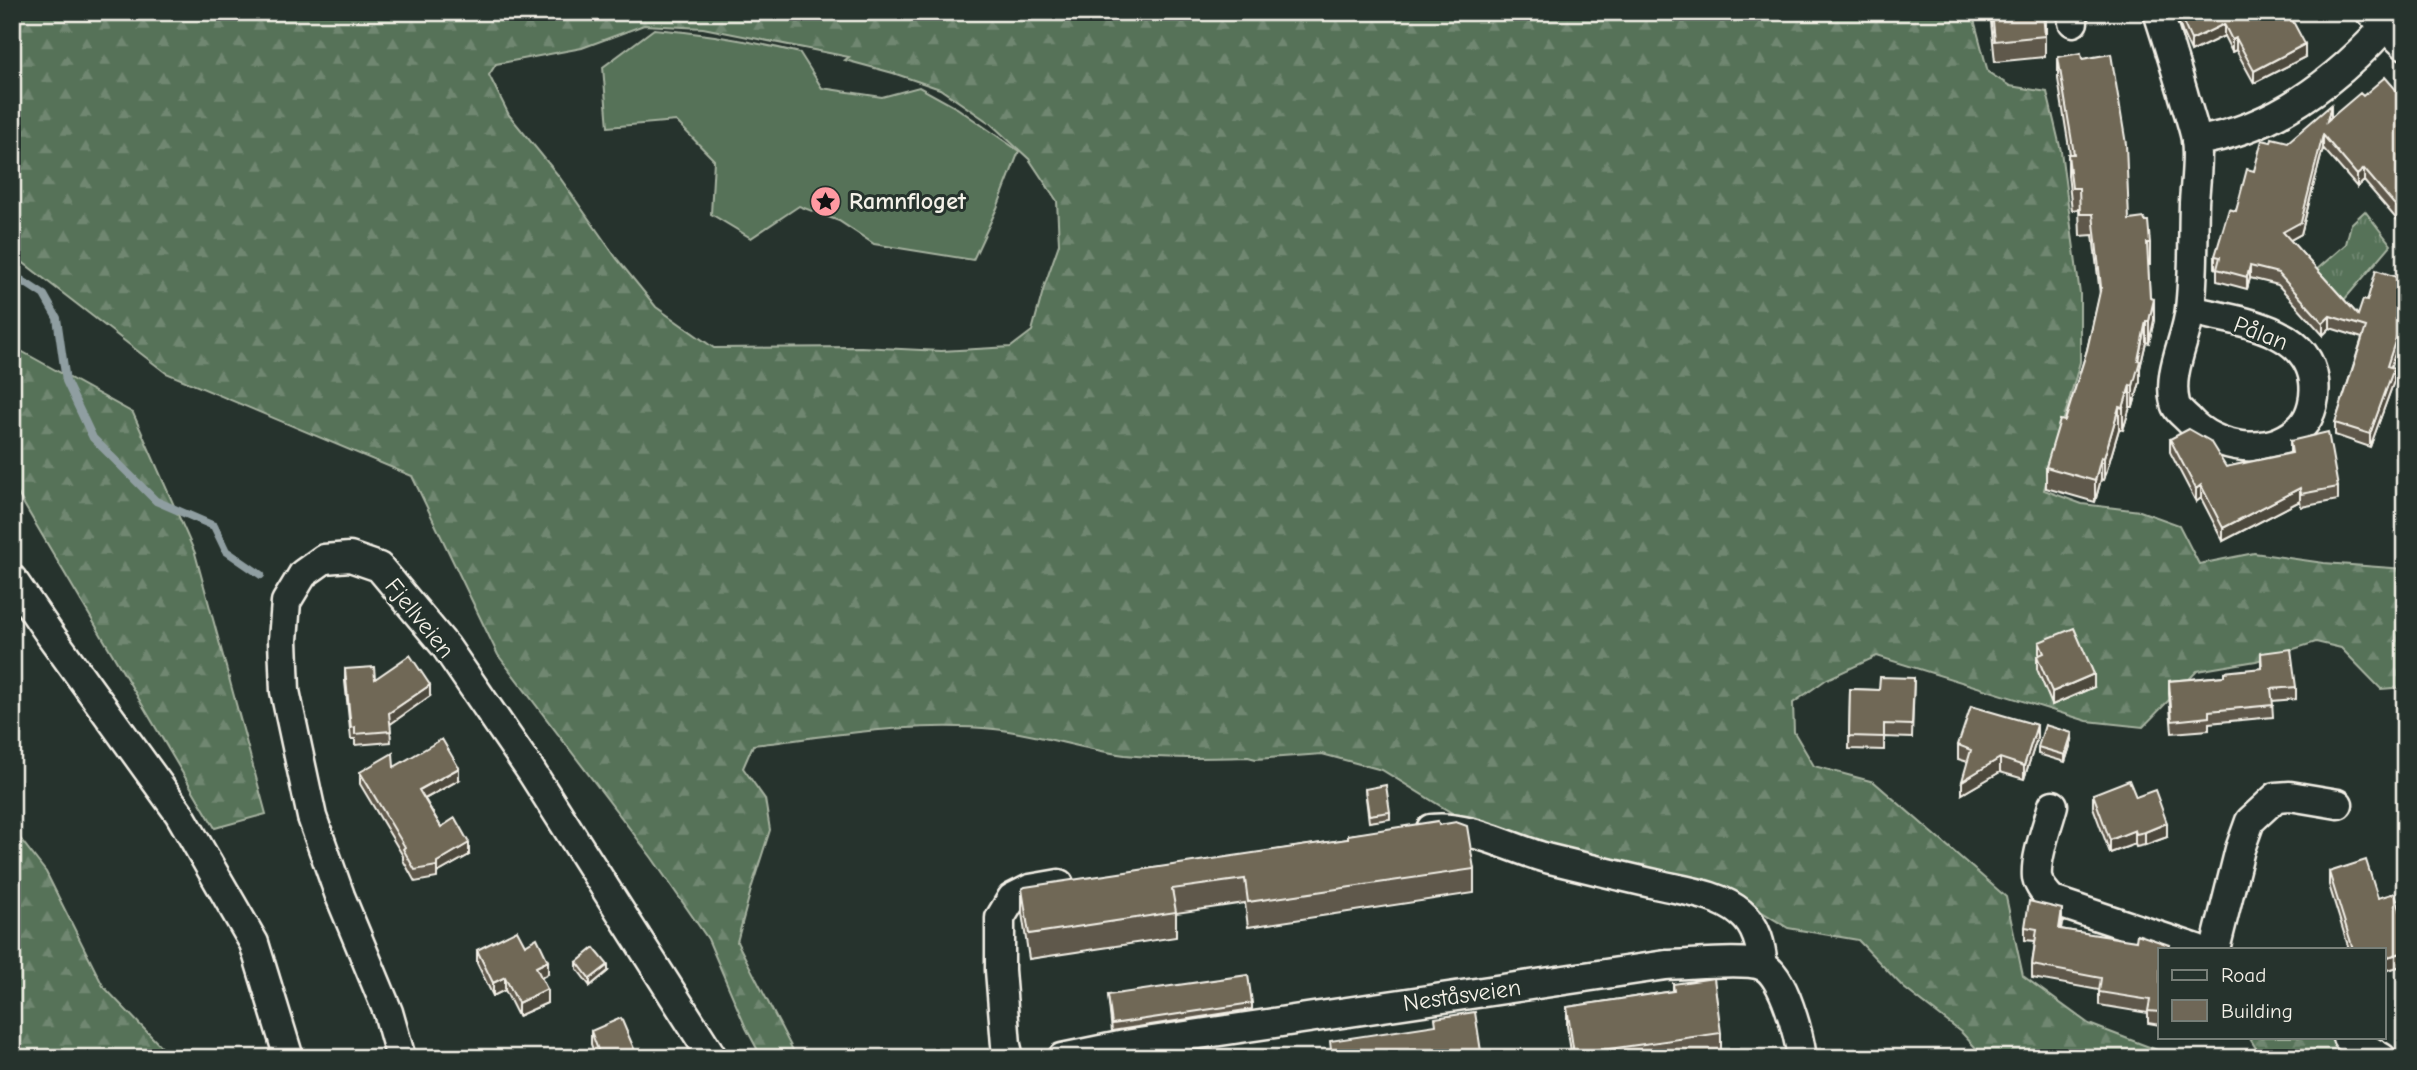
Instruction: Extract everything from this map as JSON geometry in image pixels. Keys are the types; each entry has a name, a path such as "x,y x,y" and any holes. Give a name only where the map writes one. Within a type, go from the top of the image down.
{"street":[{"name":"Pålan","path":"2158,12 2196,141 2190,310 2173,381 2175,405 2192,424 2213,438 2229,444 2250,447 2271,444 2289,436 2303,425 2311,411 2315,391 2313,369 2303,351 2286,338 2264,329 2190,310"},
{"path":"2196,141 2222,137 2292,107 2353,60 2386,29"},
{"name":"Fjellveien","path":"401,1058 388,1013 340,896 312,817 285,691 283,640 286,602 303,574 324,559 350,557 379,567 446,647 531,771 713,1058"},
{"path":"12,579 186,825 254,943 289,1058"},
{"path":"2215,948 2249,821 2276,797 2290,796 2338,804"},
{"path":"2053,805 2037,877 2043,891 2053,901 2194,948"},
{"path":"1402,834 1443,828 1462,831 1547,858 1714,899 1741,912 1751,923 1760,943 1763,966 1776,979 1788,1006 1802,1058"},
{"path":"1009,1058 1000,970 1000,918 1012,898 1030,889 1085,881"},
{"name":"Neståsveien","path":"1062,1058 1125,1045 1666,965 1740,963 1763,966"},
{"path":"2349,1038 2382,1058"}],"green space":[{"path":"12,12 1972,12 1988,72 2010,86 2047,92 2061,151 2080,294 2080,362 2044,490 2082,504 2140,511 2179,525 2199,564 2254,553 2324,563 2405,569 2405,687 2381,689 2341,648 2316,642 2256,661 2197,671 2143,727 2087,721 1877,656 1827,679 1793,703 1794,732 1814,766 1874,782 2006,897 2023,976 2089,1024 2178,1058 1985,1058 1962,1033 1904,988 1858,940 1788,928 1739,898 1465,821 1382,770 1322,754 1256,759 1125,755 1010,731 934,727 753,745 743,768 765,799 770,830 737,942 797,1058 762,1058 746,1028 708,939 652,858 498,655 412,476 166,373 12,254","holes":["644,25 703,28 849,57 845,60 940,89 991,124 1029,159 1057,201 1059,244 1032,331 1011,347 941,351 861,347 714,348 656,307 617,259 558,175 509,115 489,75 496,64 582,48"]},
{"path":"654,29 727,38 800,53 822,88 882,97 919,87 957,108 1019,151 973,260 874,244 839,221 799,206 751,238 711,214 714,160 676,121 608,127 603,67"},
{"path":"2365,211 2391,245 2344,300 2315,271 2346,244 2351,224"},
{"path":"12,346 133,413 195,553 266,814 215,828 12,484"},
{"path":"12,828 46,872 103,986 172,1058 12,1058"},
{"path":"2250,1038 2329,1038 2362,1058 2262,1058"}],"building":[{"path":"1992,12 2046,12 2043,13 2045,36 1995,41"},
{"path":"2180,12 2288,12 2305,44 2254,71 2236,38 2232,40 2224,24 2191,40"},
{"path":"2081,53 2082,59 2111,54 2126,144 2129,220 2144,218 2148,221 2150,298 2154,299 2149,321 2146,321 2133,386 2130,385 2123,408 2119,407 2095,481 2046,467 2060,420 2065,421 2087,350 2101,287 2093,214 2080,214 2079,188 2072,188 2068,154 2074,154 2058,57"},
{"path":"2385,77 2405,100 2405,217 2364,169 2357,175 2323,135 2301,222 2283,232 2358,315 2363,300 2367,301 2376,270 2405,280 2405,311 2387,366 2394,368 2370,434 2335,423 2366,327 2330,316 2323,323 2278,273 2250,266 2247,277 2217,269 2220,257 2215,256 2229,209 2236,211 2247,169 2254,171 2262,140 2271,142 2272,138 2288,142 2331,105 2327,121 2360,93 2363,96"},
{"path":"2189,429 2210,441 2226,467 2292,453 2290,441 2328,432 2338,487 2301,494 2300,488 2223,528 2201,485 2196,489 2170,439"},
{"path":"2074,628 2094,674 2052,692 2037,656 2044,653 2039,642"},
{"path":"2291,649 2296,687 2271,689 2273,705 2209,711 2209,717 2172,721 2169,681 2224,676 2224,672 2262,668 2261,653"},
{"path":"410,655 430,685 389,713 391,731 355,734 355,727 351,728 345,669 374,667 375,679"},
{"path":"1880,677 1914,678 1912,725 1884,724 1884,737 1849,736 1850,689 1879,690"},
{"path":"1971,706 2037,725 2024,766 2000,758 1962,781 1971,750 1958,745"},
{"path":"2045,725 2072,733 2065,755 2038,747"},
{"path":"442,739 459,768 419,790 441,827 455,818 469,843 437,862 437,866 415,870 403,849 405,847 360,772 393,753 394,767"},
{"path":"2129,780 2136,797 2155,790 2167,823 2136,834 2135,830 2110,840 2093,794"},
{"path":"1386,785 1390,812 1369,815 1365,789"},
{"path":"1438,821 1439,825 1456,822 1467,826 1474,869 1248,902 1245,879 1172,889 1176,912 1029,934 1022,889 1025,887 1348,839 1348,835"},
{"path":"2366,860 2378,898 2395,893 2405,926 2405,952 2386,957 2386,948 2353,948 2329,872"},
{"path":"2029,901 2062,909 2059,929 2136,941 2137,934 2169,945 2168,948 2158,948 2158,1012 2148,1011 2150,1000 2099,992 2101,978 2032,965 2037,929 2025,927"},
{"path":"517,930 525,945 537,938 548,961 536,967 547,989 518,1003 505,977 493,983 477,950"},
{"path":"594,948 608,965 590,979 577,962"},
{"path":"1248,975 1252,1003 1112,1024 1108,995"},
{"path":"1714,978 1721,1033 1574,1054 1567,1007 1674,991 1673,984"},
{"path":"1475,1012 1482,1058 1332,1058 1330,1041 1436,1025 1435,1018"},
{"path":"621,1018 638,1058 601,1058 591,1031"}],"waterway":[{"path":"12,274 44,295 57,318 66,381 93,438 156,501 214,526 226,551 261,575"}],"place":[{"name":"Ramnfloget","path":"826,201"}]}
